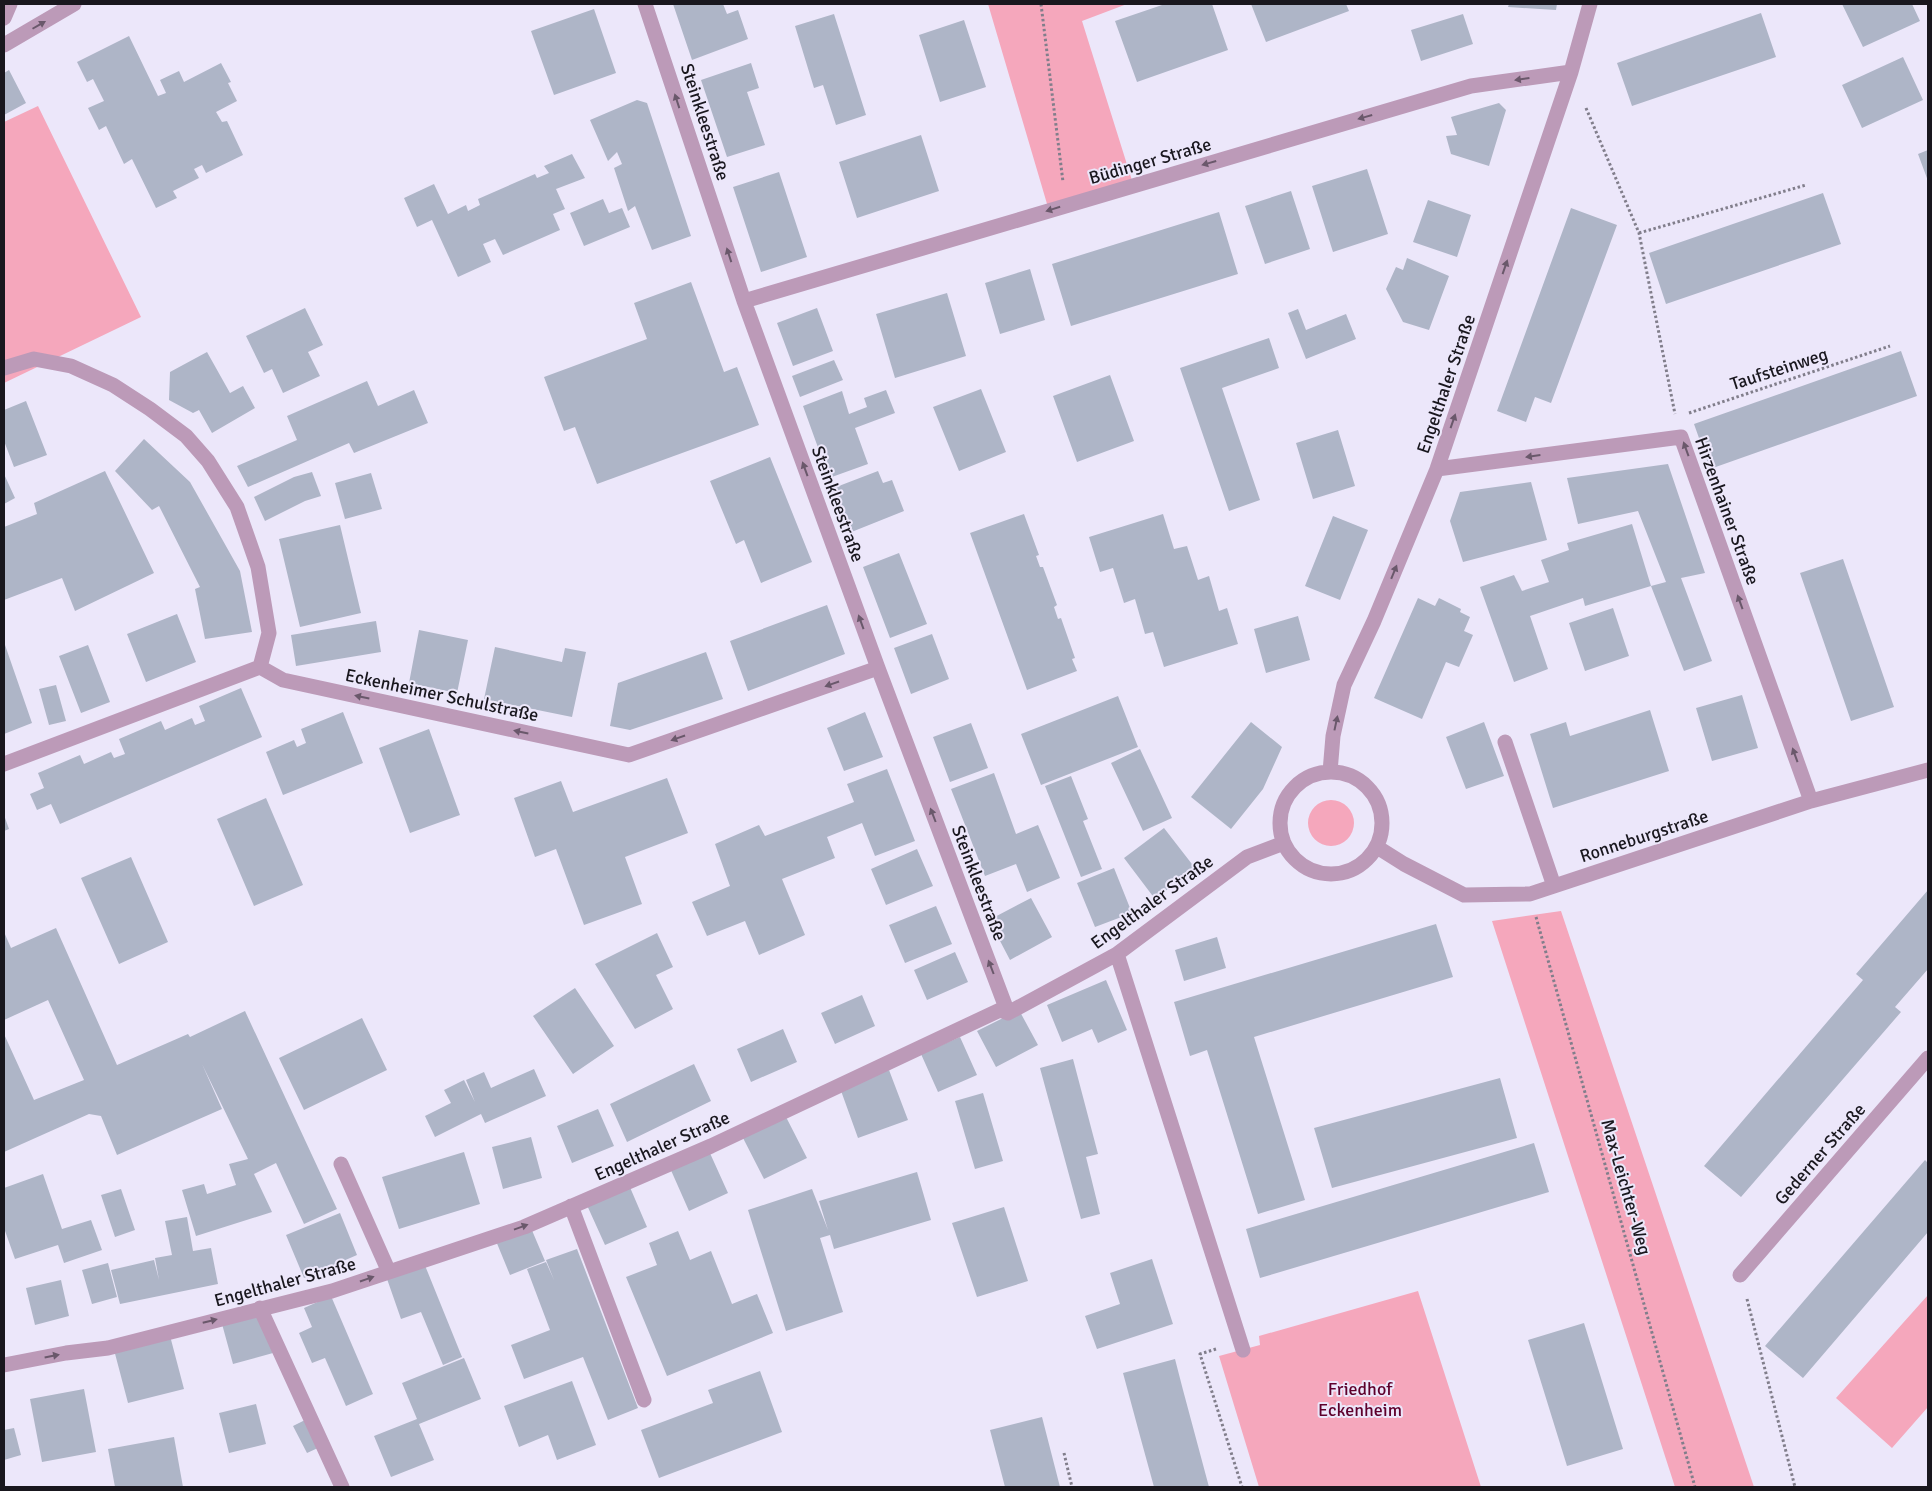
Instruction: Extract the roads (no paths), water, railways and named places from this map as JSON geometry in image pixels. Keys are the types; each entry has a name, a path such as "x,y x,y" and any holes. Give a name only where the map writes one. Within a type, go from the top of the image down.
{"street":[{"path":"4,18 10,4"},
{"path":"4,45 74,4"},
{"name":"Steinkleestraße","path":"645,4 744,301 878,668 1008,1013"},
{"name":"Engelthaler Straße","path":"1330,772 1333,736 1344,685 1374,621 1437,469 1571,72 1590,4"},
{"name":"Büdinger Straße","path":"744,301 1471,86 1571,72"},
{"path":"4,368 34,359 71,366 113,385 150,409 186,436 208,460 236,507 258,567 269,633 260,667 4,764"},
{"name":"Hirzenhainer Straße","path":"1437,469 1681,437 1811,801"},
{"name":"Eckenheimer Schulstraße","path":"260,667 283,680 629,755 878,668"},
{"path":"1505,742 1554,886"},
{"name":"Ronneburgstraße","path":"1377,847 1404,864 1464,895 1530,894 1811,801 1928,770"},
{"path":"1330,772 1352,776 1366,785 1379,804 1383,821 1377,847 1369,858 1351,871 1333,874 1311,870 1296,860 1284,843 1280,823 1284,803 1294,788 1311,776 1330,772"},
{"name":"Engelthaler Straße","path":"4,1365 66,1353 108,1348 332,1291 524,1227 710,1146 1000,1010 1008,1013 1117,954 1247,857 1284,843"},
{"path":"1117,954 1241,1345"},
{"name":"Gederner Straße","path":"1740,1275 1928,1058"},
{"path":"341,1164 389,1272"},
{"path":"571,1206 644,1400"},
{"path":"260,1308 342,1487"}],"park label":[{"name":"Friedhof Eckenheim","path":"1360,1399"}]}
